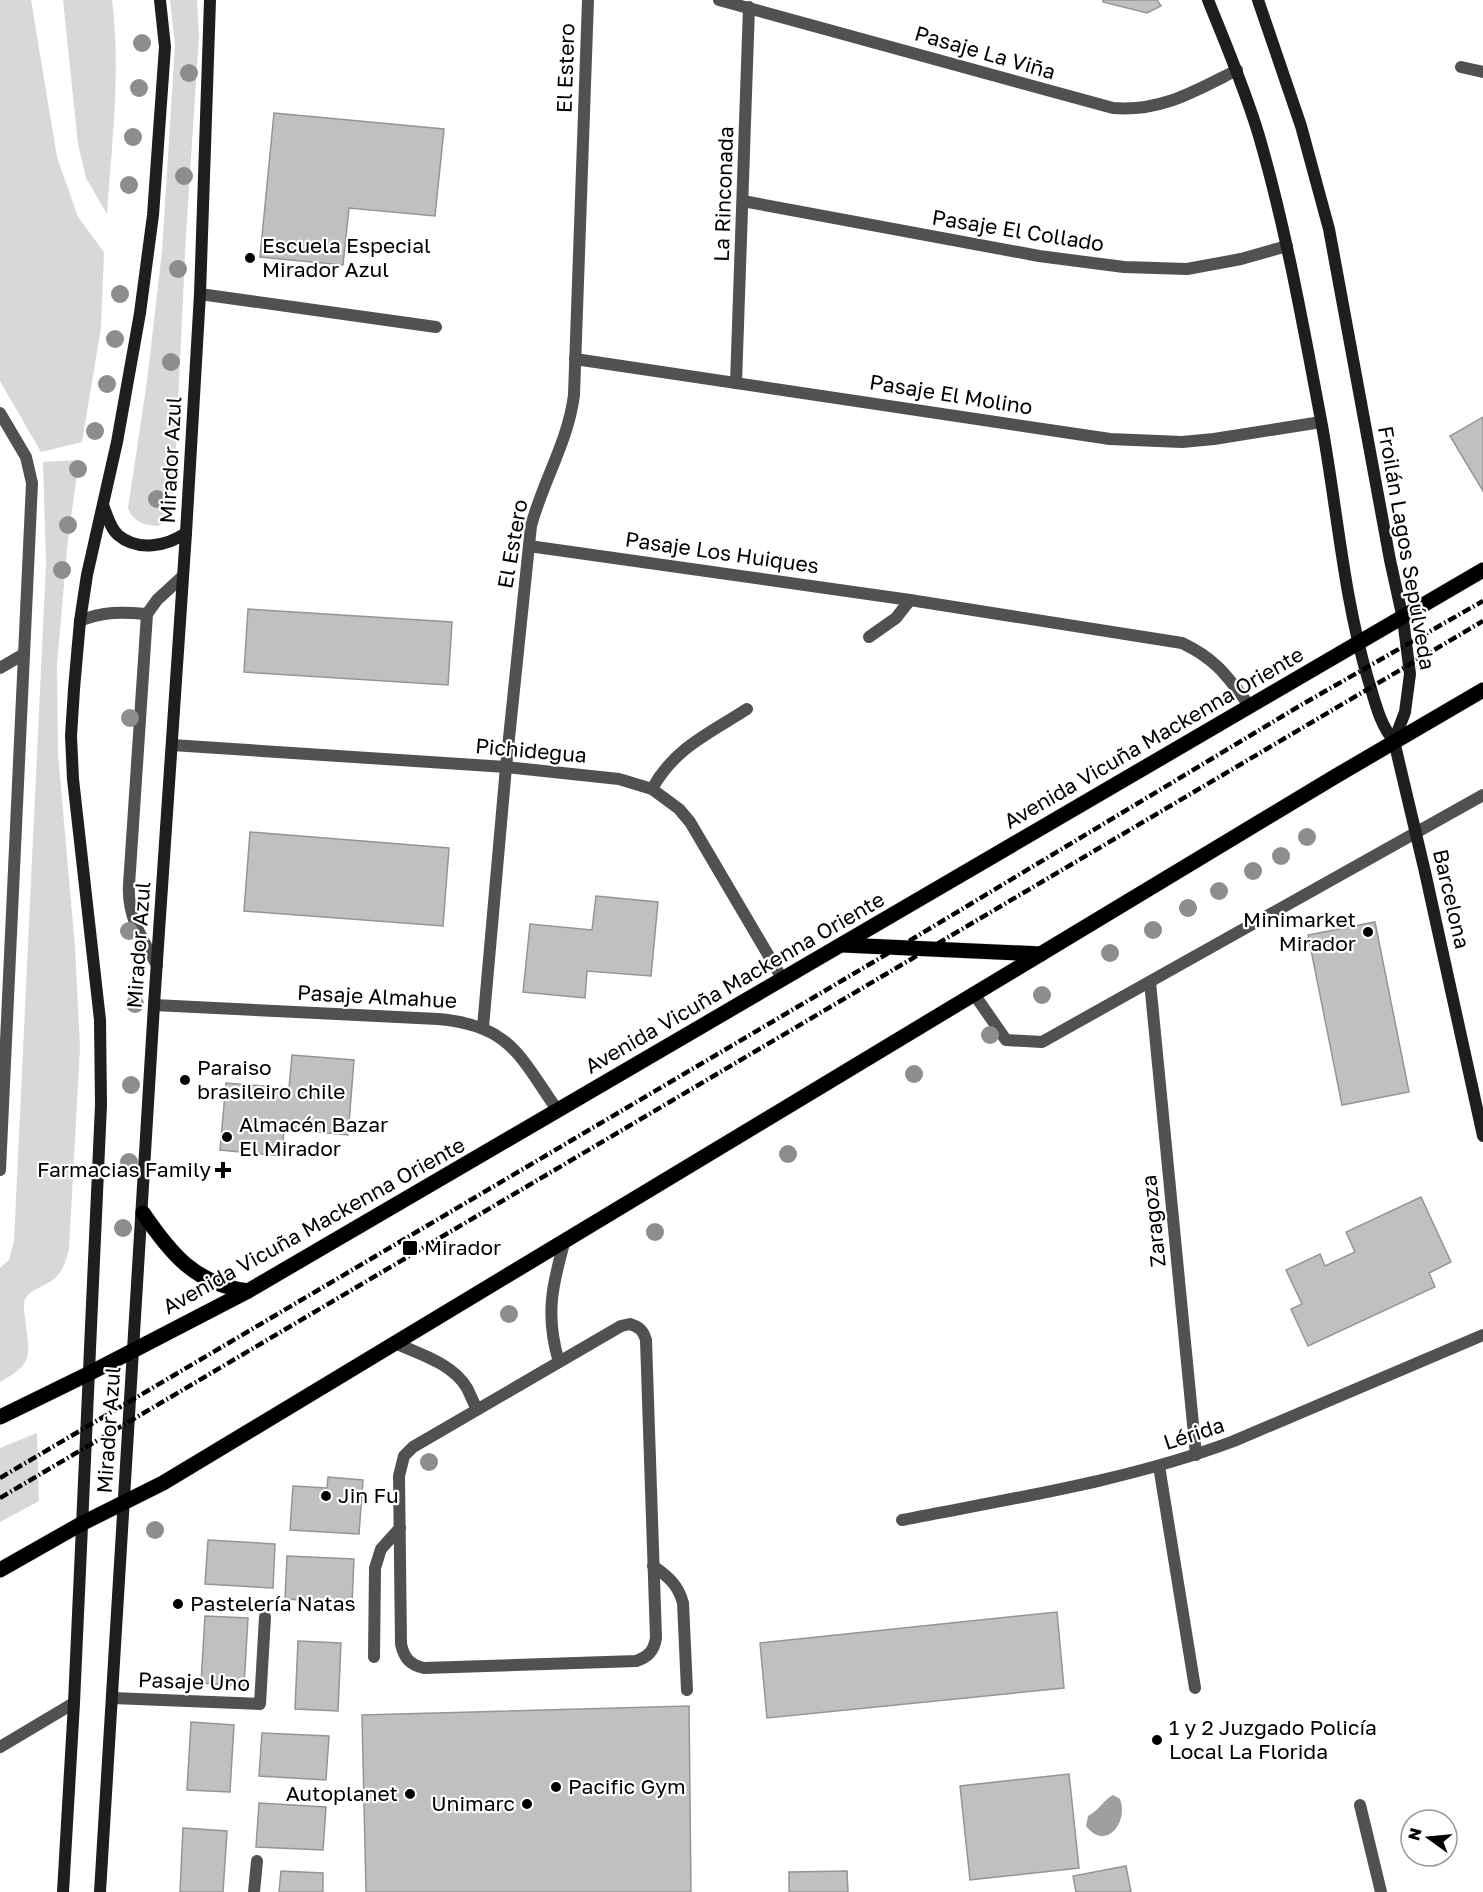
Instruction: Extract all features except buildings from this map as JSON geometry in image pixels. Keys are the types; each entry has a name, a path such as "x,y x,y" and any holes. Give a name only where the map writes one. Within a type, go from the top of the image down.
{"main road":[{"name":"Mirador Azul","path":"63,1892 98,1192 101,1068 100,1020 76,815 71,736 80,621 87,575 117,442 140,313 153,215 165,47 160,0"},
{"name":"Mirador Azul","path":"100,1892 200,294 210,0"},
{"path":"1208,0 1237,70 1259,136 1287,246 1321,422 1358,645 1375,706 1384,727 1394,741"},
{"name":"Froilán Lagos Sepúlveda","path":"1258,0 1301,126 1329,229 1403,619 1410,674 1406,712 1394,741"},
{"path":"103,504 111,526 129,541 162,545 186,533"},
{"name":"Avenida Vicuña Mackenna Oriente","path":"0,1417 248,1291 1250,705 1403,619 1483,570"},
{"path":"0,1570 81,1524 163,1483 1394,741 1483,690"},
{"name":"Barcelona","path":"1394,741 1483,1136"},
{"path":"843,945 1041,954"},
{"path":"143,1213 169,1249 197,1274 230,1289 248,1291"}],"street":[{"name":"El Estero","path":"483,1027 506,767 529,546 537,506 570,422 574,395 588,0"},
{"name":"Pasaje La Viña","path":"719,0 1113,108 1152,107 1174,100 1237,70"},
{"name":"La Rinconada","path":"736,383 749,7"},
{"path":"1461,67 1483,72"},
{"name":"Pasaje El Collado","path":"743,201 1039,256 1124,267 1187,269 1241,259 1287,246"},
{"path":"200,294 436,327"},
{"name":"Pasaje El Molino","path":"575,359 1110,439 1182,442 1321,422"},
{"path":"0,413 26,457 33,483 0,1170"},
{"name":"Pasaje Los Huiques","path":"529,546 910,600 1182,643 1201,651 1217,664 1250,705"},
{"path":"157,965 133,921 128,897 147,614 157,600 183,576"},
{"path":"869,637 896,618 910,600"},
{"path":"80,621 97,614 115,611 147,614"},
{"path":"0,668 24,654"},
{"path":"652,789 661,773 677,755 747,709"},
{"name":"Pichidegua","path":"172,745 506,767 620,779 652,789 679,809 690,822 783,980"},
{"path":"974,994 1006,1040 1042,1042 1483,795"},
{"name":"Zaragoza","path":"1150,982 1196,1455"},
{"name":"Pasaje Almahue","path":"154,1005 438,1019 470,1023 483,1027 510,1044 558,1111"},
{"path":"560,1362 554,1344 550,1308 555,1273 566,1240"},
{"path":"630,1324 643,1332 646,1340 656,1638 655,1646 644,1659 424,1668 408,1661 401,1644 399,1476 404,1456 413,1447 477,1409 621,1326 630,1324"},
{"name":"Lérida","path":"902,1520 1089,1484 1196,1455 1483,1335"},
{"path":"395,1343 451,1370 466,1387 477,1409"},
{"path":"1159,1466 1195,1688"},
{"path":"375,1658 375,1568 381,1549 400,1528"},
{"path":"653,1566 671,1578 683,1603 687,1690"},
{"name":"Pasaje Uno","path":"112,1698 260,1704 265,1617"},
{"path":"0,1747 74,1703"},
{"path":"1360,1805 1381,1892"},
{"path":"254,1892 256,1861"}],"shaded area":[{"path":"0,0 31,0 57,157 78,217 104,252 101,328 82,442 41,452 0,381"},
{"path":"63,0 112,0 116,80 107,214 86,178 78,144"},
{"path":"170,0 197,0 199,36 186,235 174,488 169,514 158,526 140,522 133,517 128,508 147,381 162,251 175,45"},
{"path":"79,460 68,539 57,664 58,754 75,947 80,1048 69,1249 61,1272 52,1281 31,1292 25,1299 28,1356 20,1369 0,1382 0,1268 9,1260 14,1241 46,563 43,462"},
{"path":"37,1433 39,1501 0,1522 0,1448"},
{"path":"1113,1795 1120,1799 1121,1817 1114,1831 1101,1836 1086,1826 1088,1816"}],"railway":[{"path":"0,1478 914,938 1301,705 1483,601"},
{"path":"0,1498 1483,621"}],"place":[{"name":"Escuela Especial Mirador Azul","path":"250,258"},
{"name":"Minimarket Mirador","path":"1368,932"},
{"name":"Paraiso brasileiro chile","path":"185,1080"},
{"name":"Almacén Bazar El Mirador","path":"227,1137"},
{"name":"Farmacias Family","path":"223,1170"},
{"name":"Mirador","path":"410,1248"},
{"name":"Jin Fu","path":"326,1496"},
{"name":"Pastelería Natas","path":"178,1604"},
{"name":"1 y 2 Juzgado Policía Local La Florida","path":"1157,1740"},
{"name":"Pacific Gym","path":"556,1787"},
{"name":"Autoplanet","path":"410,1794"},
{"name":"Unimarc","path":"527,1804"}]}
